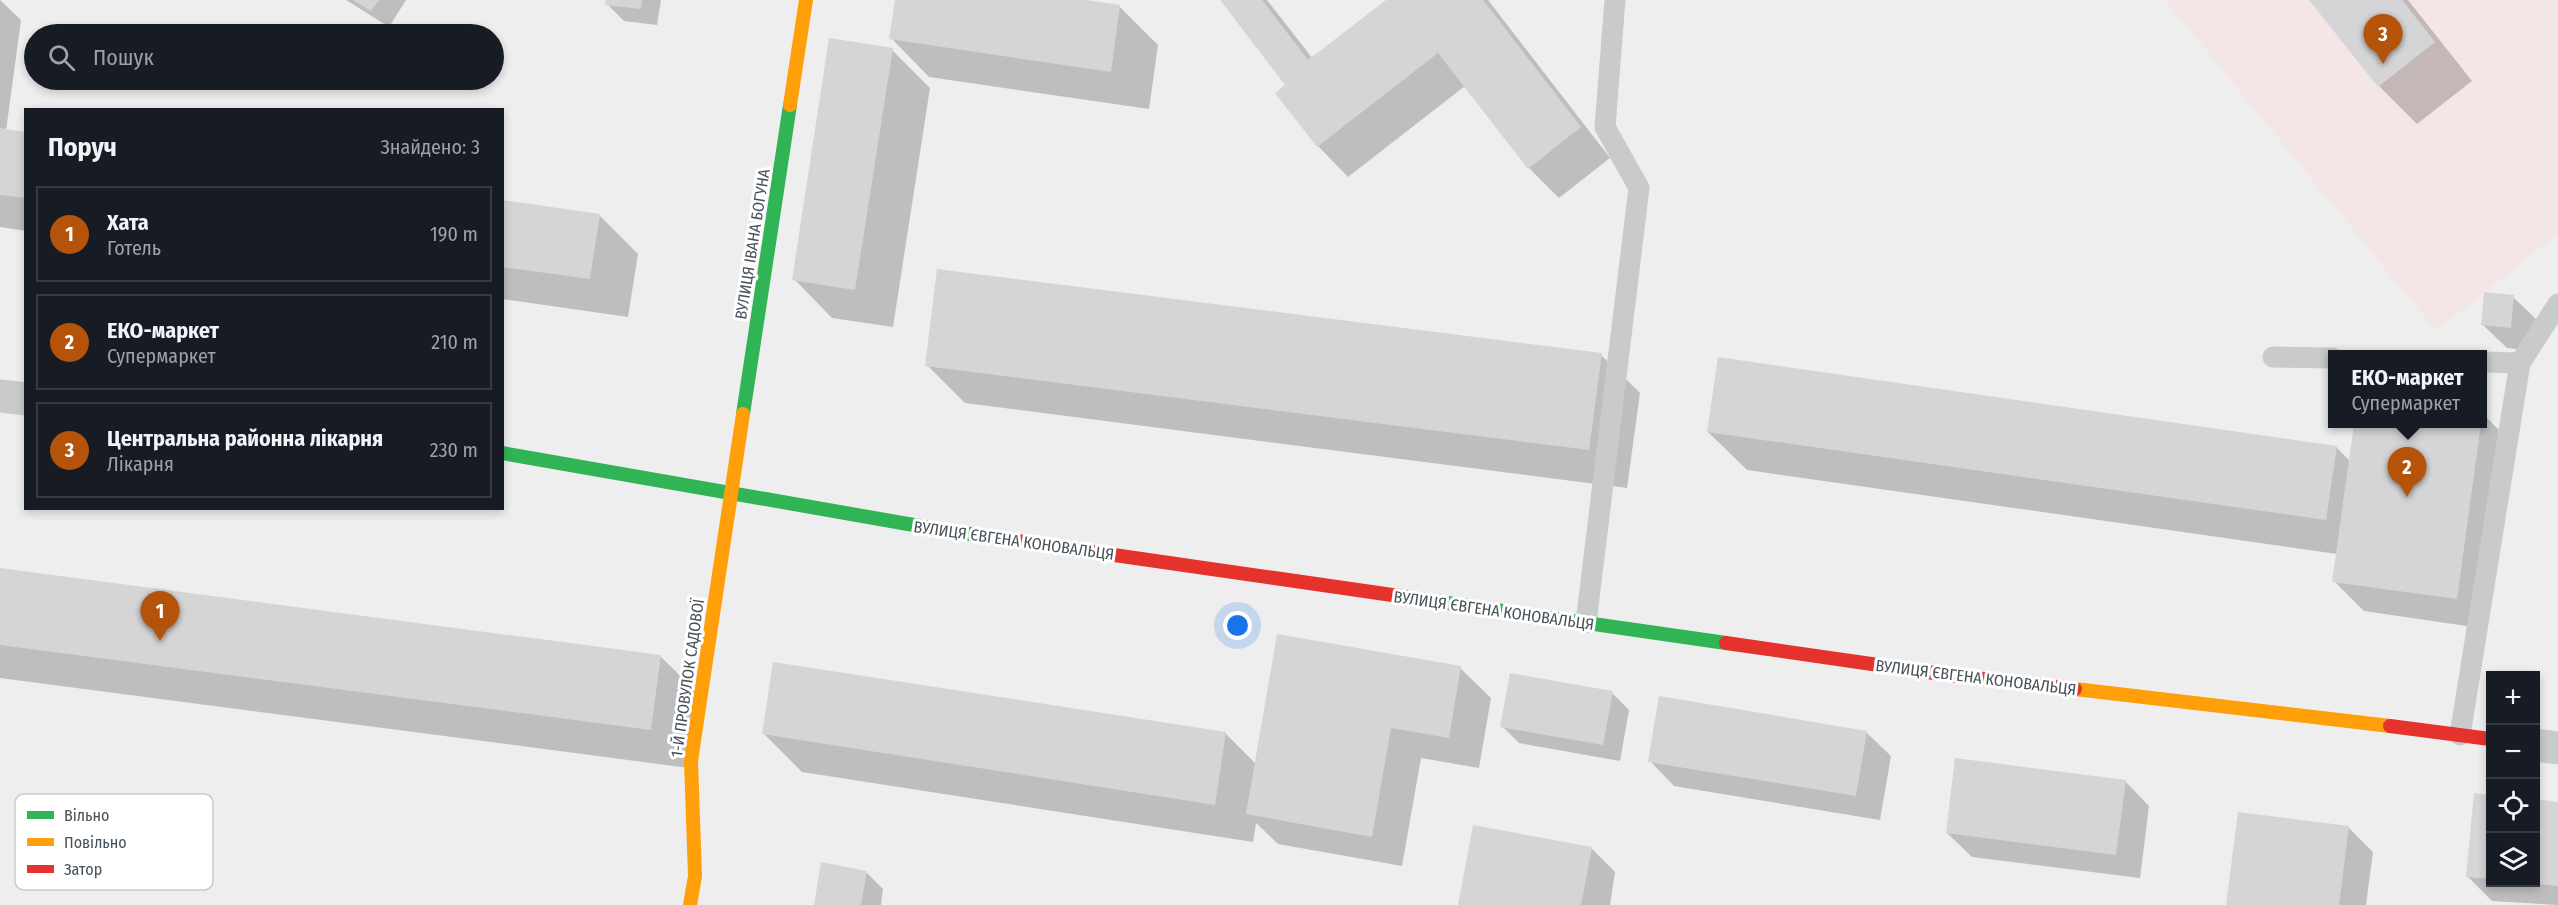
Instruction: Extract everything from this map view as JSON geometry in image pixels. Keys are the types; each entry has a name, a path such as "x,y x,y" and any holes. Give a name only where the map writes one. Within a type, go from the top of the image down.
{"street":[{"name":"ВУЛИЦЯ ІВАНА БОГУНА","path":"730,493 806,0"},
{"path":"0,396 24,399"},
{"name":"ВУЛИЦЯ ЄВГЕНА КОНОВАЛЬЦЯ","path":"504,453 931,528 1586,623 1948,675 2300,714 2486,738"},
{"name":"1-Й ПРОВУЛОК САДОВОЇ","path":"690,905 695,876 691,761 730,493"},
{"path":"2540,746 2558,748"}],"lane":[{"path":"1586,623 1639,188 1605,127 1616,0"},
{"path":"2460,735 2520,363 2558,304"},
{"path":"2273,357 2328,358"},
{"path":"2487,362 2520,363"}],"shaded area":[{"path":"2165,0 2558,0 2558,234 2436,331"}],"building":[{"path":"353,0 379,0 371,11"},
{"path":"606,0 642,0 641,9 605,5"},
{"path":"895,0 1086,0 1120,5 1111,72 889,39"},
{"path":"1220,0 1262,0 1308,60 1386,0 1483,0 1581,127 1528,169 1438,53 1317,147 1275,93 1285,85"},
{"path":"2309,0 2402,0 2435,42 2378,87"},
{"path":"829,38 893,48 855,290 792,280"},
{"path":"0,128 24,132 24,198 0,195"},
{"path":"504,200 600,214 590,279 504,267"},
{"path":"937,269 1602,353 1589,450 925,366"},
{"path":"2484,292 2514,295 2511,328 2481,325"},
{"path":"1718,357 2337,446 2326,520 1707,432"},
{"path":"2353,428 2480,428 2457,599 2332,582"},
{"path":"0,568 661,655 651,730 0,645"},
{"path":"1277,634 1461,666 1449,738 1391,728 1372,837 1246,814"},
{"path":"773,662 1226,732 1215,805 762,734"},
{"path":"1510,673 1613,691 1603,745 1500,727"},
{"path":"1659,696 1867,731 1856,796 1648,762"},
{"path":"1955,758 2126,780 2116,855 1946,833"},
{"path":"2474,793 2486,794 2486,879 2466,877"},
{"path":"2540,800 2558,802 2558,886 2540,884"},
{"path":"2238,812 2349,826 2339,905 2226,905"},
{"path":"1473,825 1592,847 1581,905 1458,905"},
{"path":"821,862 867,871 861,905 814,905"}],"traffic: fast":[{"path":"743,414 790,105"},
{"path":"504,453 1003,539"},
{"path":"1413,598 1726,643"}],"traffic: slow":[{"path":"790,105 806,0"},
{"path":"690,905 695,876 691,761 743,414"},
{"path":"2075,689 2390,726"}],"traffic: jam":[{"path":"1003,539 1413,598"},
{"path":"1726,643 1948,675 2075,689"},
{"path":"2390,726 2486,738"}],"place":[{"name":"Центральна районна лікарня","path":"2383,64"},
{"name":"ЕКО-маркет","path":"2407,497"},
{"name":"Хата","path":"160,641"}]}
